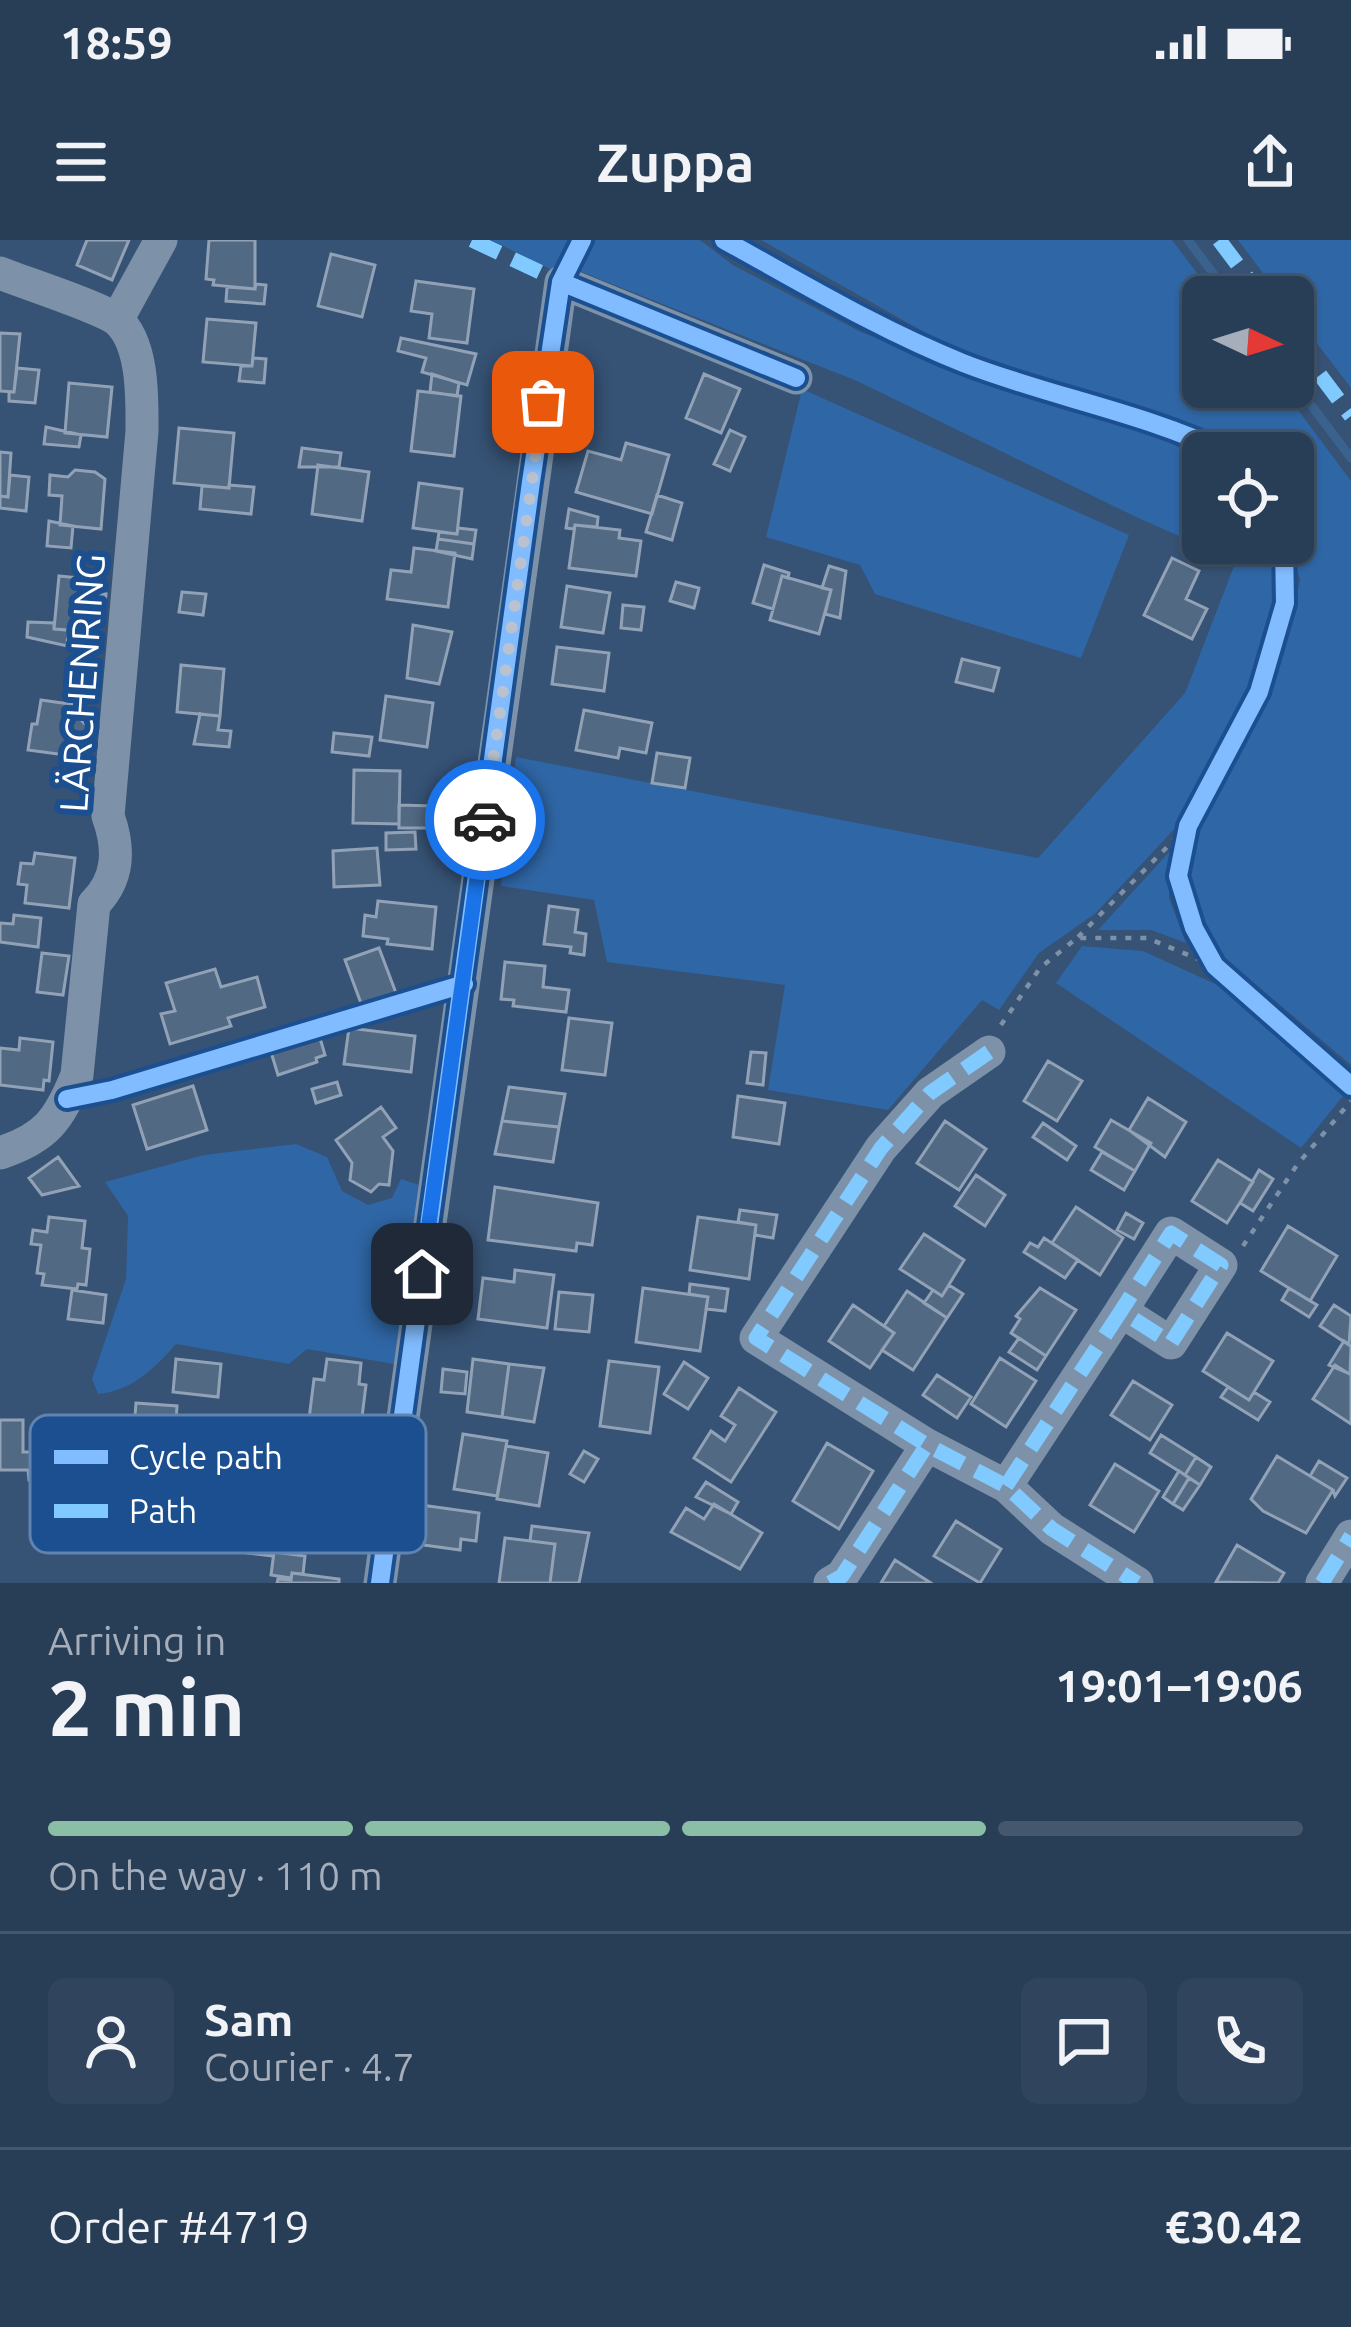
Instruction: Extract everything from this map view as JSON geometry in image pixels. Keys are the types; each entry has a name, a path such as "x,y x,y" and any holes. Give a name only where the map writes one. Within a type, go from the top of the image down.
{"street":[{"path":"0,272 117,320 161,240"},
{"path":"403,1415 561,282 796,378"},
{"name":"LÄRCHENRING","path":"0,1153 37,1141 67,1099 76,1075 94,904 112,886 117,840 108,816 142,414 142,380 132,346 117,320"},
{"path":"989,1052 930,1093 880,1148 756,1338 926,1445 1006,1486 1052,1529 1137,1583"},
{"path":"1006,1486 1171,1233 1221,1265 1171,1343 1120,1312"},
{"path":"830,1583 842,1576 926,1445"},
{"path":"1322,1583 1351,1536"},
{"path":"380,1583 384,1553"}],"path":[{"path":"989,1052 1006,1015 1040,968 1077,938 1189,826"},
{"path":"1077,938 1147,938 1215,966"},
{"path":"1221,1265 1239,1253 1297,1165 1351,1102"}],"shaded area":[{"path":"491,240 581,240 560,274"},
{"path":"592,240 700,240 733,265 861,332 1005,387 1159,435 1182,450 1182,537 857,381 574,269"},
{"path":"761,240 1172,240 1199,276 1182,276 1182,408 1297,408 1351,481 1351,1065 1221,955 1189,888 1200,824 1249,738 1284,653 1300,580 1295,564 1314,564 1314,432 1196,432 947,345"},
{"path":"1238,240 1351,240 1351,388 1314,340 1314,276 1265,276"},
{"path":"802,389 1129,535 1081,658 875,594 860,565 766,537"},
{"path":"1235,564 1273,564 1278,589 1248,699 1179,824 1096,913 1039,953 999,1010 982,1000 888,1110 768,1090 785,985 607,962 594,900 501,886 516,757 1038,858 1185,693"},
{"path":"1169,852 1169,898 1186,943 1151,930 1098,930"},
{"path":"1082,946 1143,951 1222,987 1348,1090 1301,1148 1056,983"},
{"path":"296,1144 327,1157 342,1191 368,1205 392,1198 401,1179 419,1185 394,1364 307,1349 289,1364 176,1344 132,1383 98,1394 92,1379 126,1279 128,1216 105,1182 204,1155"}],"building":[{"path":"87,240 129,240 112,280 77,265"},
{"path":"209,240 255,240 255,289 213,285 214,280 206,279"},
{"path":"331,254 375,265 362,317 318,306"},
{"path":"416,281 474,289 467,343 429,338 432,314 411,311"},
{"path":"256,284 266,285 264,304 226,301 227,287 255,289"},
{"path":"207,319 256,323 252,366 203,362"},
{"path":"0,333 20,334 14,392 0,391"},
{"path":"401,338 476,354 467,385 422,372 426,358 398,351"},
{"path":"253,358 266,359 264,383 239,381 241,366 252,366"},
{"path":"17,368 39,370 35,403 9,401"},
{"path":"432,374 459,383 457,396 430,392"},
{"path":"704,374 740,389 721,433 686,418"},
{"path":"69,383 112,387 107,437 65,433"},
{"path":"418,391 461,396 454,456 411,451"},
{"path":"46,427 81,435 79,447 44,444"},
{"path":"179,428 234,433 229,488 174,483"},
{"path":"730,430 745,437 730,471 714,464"},
{"path":"626,443 669,455 652,514 576,492 588,451 621,460"},
{"path":"302,448 341,453 339,467 299,467"},
{"path":"0,452 11,453 8,497 0,496"},
{"path":"318,465 369,472 362,521 312,514"},
{"path":"75,470 95,472 105,479 101,529 60,525 62,496 49,495 50,475 68,477"},
{"path":"10,475 29,477 26,511 0,508 0,496 8,497"},
{"path":"419,483 462,489 457,534 413,528"},
{"path":"202,486 254,487 251,514 200,509"},
{"path":"657,495 682,503 672,540 646,532"},
{"path":"569,509 598,517 597,527 566,528"},
{"path":"49,521 73,526 71,548 47,546"},
{"path":"575,525 620,530 619,538 641,541 636,576 569,568"},
{"path":"458,528 476,530 474,544 438,539 439,532 457,534"},
{"path":"438,539 474,544 472,559 436,551"},
{"path":"414,548 455,553 448,607 387,599 391,570 411,572"},
{"path":"1172,558 1199,571 1186,599 1207,609 1192,639 1144,615"},
{"path":"764,565 789,573 788,578 782,576 773,609 753,603"},
{"path":"829,566 846,571 840,618 825,614 831,590 822,588"},
{"path":"59,576 102,580 101,594 106,594 103,624 98,623 97,633 54,629"},
{"path":"782,576 831,590 819,634 770,620"},
{"path":"676,582 699,588 694,608 670,601"},
{"path":"567,586 610,593 603,633 561,627"},
{"path":"182,592 206,594 203,615 179,612"},
{"path":"623,605 644,607 641,630 621,628"},
{"path":"28,622 54,623 54,629 68,630 67,646 27,637"},
{"path":"413,625 452,632 439,684 407,678"},
{"path":"557,647 609,653 604,691 552,684"},
{"path":"962,659 999,668 993,691 956,682"},
{"path":"181,665 224,669 220,716 177,712"},
{"path":"386,696 433,703 427,747 380,740"},
{"path":"41,700 84,706 82,721 90,729 85,768 71,766 73,756 28,750"},
{"path":"584,710 652,723 646,753 620,748 618,758 576,750"},
{"path":"200,714 220,716 218,730 231,731 229,747 194,744"},
{"path":"334,733 372,737 369,756 332,752"},
{"path":"657,753 690,758 685,788 652,783"},
{"path":"354,770 400,771 399,824 353,823"},
{"path":"399,805 433,806 433,828 399,828"},
{"path":"415,832 416,849 386,850 386,833"},
{"path":"377,848 380,885 334,887 333,851"},
{"path":"35,853 75,858 69,908 25,903 27,885 18,884 21,863 33,864"},
{"path":"378,901 436,907 432,949 363,936 365,915 376,917"},
{"path":"549,906 578,910 575,932 586,934 584,955 570,953 571,947 544,944"},
{"path":"14,915 41,918 38,947 0,942 0,923 13,924"},
{"path":"379,948 396,993 362,1006 345,960"},
{"path":"42,953 69,956 63,995 37,992"},
{"path":"505,962 545,966 543,987 569,990 566,1012 513,1006 514,1000 501,999"},
{"path":"215,969 221,987 257,977 265,1007 228,1018 231,1026 170,1044 161,1014 175,1011 166,983"},
{"path":"569,1018 612,1023 605,1075 562,1070"},
{"path":"349,1028 415,1036 411,1072 344,1064"},
{"path":"20,1038 53,1042 49,1081 44,1080 43,1090 0,1085 0,1048 19,1050"},
{"path":"320,1038 325,1055 278,1075 271,1052"},
{"path":"751,1052 766,1053 763,1085 747,1083"},
{"path":"1048,1061 1082,1081 1057,1121 1024,1101"},
{"path":"337,1082 341,1095 316,1103 312,1089"},
{"path":"193,1086 207,1130 147,1149 133,1105"},
{"path":"509,1087 565,1094 559,1127 502,1121"},
{"path":"738,1096 785,1103 779,1144 733,1137"},
{"path":"1148,1098 1186,1122 1165,1157 1129,1130"},
{"path":"381,1107 396,1128 383,1137 393,1151 389,1185 379,1184 371,1192 350,1180 352,1163 336,1140"},
{"path":"1111,1120 1151,1143 1135,1171 1095,1147"},
{"path":"502,1121 559,1127 553,1162 495,1154"},
{"path":"945,1121 986,1149 959,1190 917,1163"},
{"path":"1043,1123 1076,1146 1067,1160 1033,1137"},
{"path":"1102,1152 1135,1171 1124,1190 1091,1170"},
{"path":"58,1157 79,1186 42,1195 29,1178"},
{"path":"1218,1160 1253,1182 1227,1223 1192,1201"},
{"path":"1259,1170 1273,1179 1253,1211 1240,1203"},
{"path":"976,1175 1005,1195 985,1226 955,1206"},
{"path":"495,1187 598,1203 592,1245 577,1243 576,1251 488,1240"},
{"path":"1076,1207 1123,1238 1100,1275 1052,1243"},
{"path":"740,1210 777,1215 773,1238 755,1235 756,1225 738,1222"},
{"path":"1126,1213 1143,1223 1134,1239 1117,1230"},
{"path":"49,1217 85,1221 82,1248 90,1249 86,1285 78,1284 77,1289 42,1285 44,1274 37,1273 41,1245 31,1244 33,1230 47,1232"},
{"path":"698,1217 756,1225 749,1279 690,1270"},
{"path":"1288,1226 1337,1256 1310,1301 1261,1271"},
{"path":"924,1234 964,1260 942,1296 900,1269"},
{"path":"1044,1238 1078,1260 1065,1278 1024,1252 1030,1243 1038,1247"},
{"path":"515,1270 554,1275 547,1328 478,1319 483,1278 514,1282"},
{"path":"690,1284 728,1289 725,1311 706,1309 708,1297 689,1294"},
{"path":"949,1285 963,1294 947,1318 924,1303 933,1290 942,1296"},
{"path":"643,1288 708,1297 700,1351 636,1342"},
{"path":"1040,1288 1076,1310 1046,1356 1011,1333 1020,1319 1016,1316"},
{"path":"1289,1288 1317,1305 1309,1317 1282,1300"},
{"path":"72,1290 106,1295 103,1323 68,1319"},
{"path":"907,1291 947,1318 913,1370 882,1350 894,1333 884,1326"},
{"path":"559,1292 593,1295 589,1332 555,1329"},
{"path":"853,1305 894,1333 870,1368 829,1341"},
{"path":"1334,1305 1351,1316 1349,1345 1320,1326"},
{"path":"1227,1333 1273,1361 1249,1400 1203,1371"},
{"path":"1019,1338 1046,1356 1037,1370 1009,1352"},
{"path":"1344,1341 1351,1346 1350,1374 1329,1365"},
{"path":"1000,1358 1036,1381 1006,1427 971,1404"},
{"path":"176,1359 221,1364 218,1397 173,1392"},
{"path":"327,1359 361,1363 359,1384 366,1385 362,1415 310,1415 314,1379 324,1380"},
{"path":"473,1359 509,1364 502,1417 467,1412"},
{"path":"609,1361 659,1367 650,1433 600,1426"},
{"path":"684,1362 708,1378 688,1409 664,1394"},
{"path":"509,1364 544,1368 534,1422 502,1417"},
{"path":"1335,1365 1351,1375 1351,1424 1313,1399"},
{"path":"443,1369 467,1372 465,1394 441,1392"},
{"path":"937,1375 971,1397 957,1418 923,1395"},
{"path":"1133,1381 1172,1405 1150,1440 1111,1415"},
{"path":"1228,1387 1249,1400 1254,1392 1270,1402 1258,1420 1221,1397"},
{"path":"739,1388 776,1412 731,1482 694,1458 711,1431 725,1441 735,1425 721,1416"},
{"path":"136,1403 177,1406 176,1415 135,1415"},
{"path":"0,1420 23,1420 23,1452 30,1452 30,1480 28,1470 0,1470"},
{"path":"463,1434 507,1441 497,1496 454,1489"},
{"path":"1161,1435 1196,1457 1185,1475 1150,1453"},
{"path":"827,1443 873,1471 839,1529 793,1501"},
{"path":"506,1446 548,1453 539,1506 497,1499"},
{"path":"584,1451 598,1459 584,1482 570,1474"},
{"path":"1277,1456 1333,1490 1306,1533 1263,1511 1251,1499"},
{"path":"1196,1457 1211,1467 1200,1485 1185,1475"},
{"path":"1319,1461 1347,1478 1335,1496 1310,1476"},
{"path":"1115,1464 1159,1491 1134,1532 1090,1505"},
{"path":"1179,1471 1189,1478 1173,1504 1163,1497"},
{"path":"1189,1478 1200,1485 1183,1510 1173,1504"},
{"path":"706,1482 738,1502 731,1514 696,1497"},
{"path":"714,1504 762,1533 740,1569 671,1532 686,1508 704,1519"},
{"path":"426,1506 479,1513 476,1541 461,1539 460,1550 426,1545"},
{"path":"956,1521 1001,1549 980,1583 934,1556"},
{"path":"532,1526 589,1533 579,1583 550,1583 555,1544 530,1541"},
{"path":"505,1538 555,1544 550,1583 499,1583"},
{"path":"1237,1545 1284,1573 1278,1583 1216,1582"},
{"path":"274,1553 305,1556 303,1574 292,1573 291,1578 271,1575"},
{"path":"895,1560 931,1583 881,1583"},
{"path":"292,1573 339,1579 339,1583 277,1583 278,1579 291,1580"}],"waterway":[{"path":"1188,240 1215,276"},
{"path":"1313,408 1351,458"}],"marked path":[{"path":"472,240 561,282 566,272"},
{"path":"1219,240 1246,276"},
{"path":"1314,367 1351,416"},
{"path":"989,1052 930,1093 881,1148 756,1338 927,1445 1006,1486 1052,1529 1137,1583"},
{"path":"1006,1486 1121,1311 1171,1343 1221,1265 1171,1233 1121,1311"},
{"path":"830,1583 842,1576 927,1445"},
{"path":"1322,1583 1351,1536"}],"cycle path":[{"path":"403,1415 561,282 582,240"},
{"path":"724,240 932,350 1182,434"},
{"path":"561,282 796,378"},
{"path":"1284,564 1285,603 1259,692 1188,826 1178,876 1194,928 1215,966 1351,1086"},
{"path":"67,1099 112,1090 464,984"},
{"path":"380,1583 384,1553"}],"way so far":[{"path":"485,820 543,402"}],"route":[{"path":"422,1274 485,820"}]}
